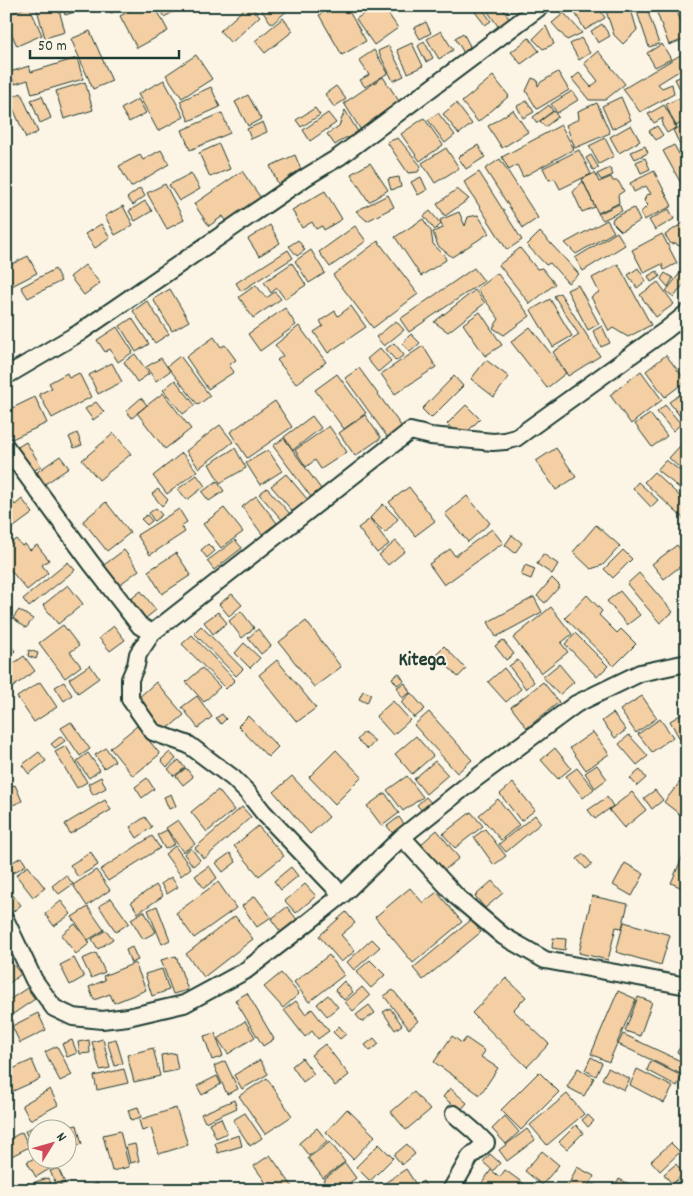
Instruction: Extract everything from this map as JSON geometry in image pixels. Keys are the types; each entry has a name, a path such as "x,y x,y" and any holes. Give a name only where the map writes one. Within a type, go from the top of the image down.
{"street":[{"path":"6,376 79,333 306,177 339,157 541,6"},
{"path":"342,895 262,812 248,793 233,778 188,745 153,732 130,700 130,679 138,654 152,633 410,431 431,436 493,442 516,438 687,313"},
{"path":"6,447 140,626 152,633"},
{"path":"6,920 34,980 54,1008 74,1017 102,1020 128,1017 184,1004 245,971 298,931 342,895 402,838 475,779 576,704 640,673 687,663"},
{"path":"402,838 457,897 503,936 545,960 687,986"},
{"path":"451,1190 470,1157 486,1144 454,1114"}],"building":[{"path":"29,6 42,35 17,46 6,21 6,16"},
{"path":"36,6 58,6 65,32 45,38"},
{"path":"62,6 91,6 91,7 65,15"},
{"path":"107,6 124,6 111,13"},
{"path":"139,6 155,6 168,31 137,48 120,16"},
{"path":"158,6 172,6 175,11 164,17"},
{"path":"247,6 250,6 260,16 231,43 220,31"},
{"path":"258,6 286,6 289,9 272,24"},
{"path":"334,6 346,6 366,41 342,55 319,15"},
{"path":"375,6 383,6 398,28 374,45 356,19"},
{"path":"484,6 501,6 511,22 500,29"},
{"path":"583,6 598,6 605,18 585,30 574,11"},
{"path":"608,6 630,6 637,30 623,44 614,35 606,11"},
{"path":"635,6 646,6 659,44 649,47"},
{"path":"675,6 687,38 669,45 657,13"},
{"path":"481,7 491,21 485,25 475,12"},
{"path":"564,13 582,33 567,40 552,23"},
{"path":"283,18 293,31 265,53 255,41"},
{"path":"426,22 431,33 420,39 414,28"},
{"path":"602,24 610,36 598,43 591,31"},
{"path":"546,26 554,44 543,49 533,39"},
{"path":"90,31 112,81 93,89 71,39"},
{"path":"441,31 453,50 439,59 427,39"},
{"path":"463,33 470,46 464,53 455,38"},
{"path":"529,38 539,51 521,64 511,52"},
{"path":"581,38 590,53 579,60 570,44"},
{"path":"424,41 433,58 426,62 418,46"},
{"path":"412,43 423,66 408,73 397,50"},
{"path":"662,44 671,59 655,67 647,53"},
{"path":"389,46 404,76 393,81 378,51"},
{"path":"374,50 388,73 365,87 360,80 369,75 359,60"},
{"path":"598,51 625,84 605,100 589,100 572,79 579,73 591,87 598,81 584,63"},
{"path":"687,51 687,66 658,84 662,88 672,84 674,94 640,112 623,89"},
{"path":"196,55 212,79 182,98 166,75"},
{"path":"77,58 83,79 32,94 28,80 15,84 10,72 29,66 31,72"},
{"path":"558,72 569,90 537,109 526,91 532,78 537,80 538,86 541,82"},
{"path":"687,74 687,89 681,91 675,79"},
{"path":"493,76 509,96 478,122 462,102"},
{"path":"383,77 401,104 364,135 344,103"},
{"path":"164,80 184,117 158,131 138,94"},
{"path":"85,82 93,110 64,119 56,91"},
{"path":"336,86 346,99 334,107 325,94"},
{"path":"211,87 220,107 189,121 180,101"},
{"path":"572,91 578,100 557,113 551,104"},
{"path":"21,93 38,132 26,138 9,99"},
{"path":"248,95 261,119 248,126 235,102"},
{"path":"687,95 687,121 675,126 666,104"},
{"path":"42,96 51,118 40,123 31,100"},
{"path":"621,97 631,120 612,129 602,106"},
{"path":"138,99 146,113 129,122 121,109"},
{"path":"527,101 534,112 523,118 517,106"},
{"path":"456,103 472,124 459,134 443,114"},
{"path":"597,103 610,133 575,148 566,125 579,119 578,111"},
{"path":"549,105 553,111 537,123 533,117"},
{"path":"664,105 677,127 667,133 662,125 663,118 654,123 648,114"},
{"path":"315,108 320,115 301,127 296,120"},
{"path":"345,110 361,137 345,138 335,145 327,134 339,126"},
{"path":"513,110 528,132 502,148 488,126"},
{"path":"554,111 558,117 545,127 540,121"},
{"path":"222,113 230,133 190,150 182,130"},
{"path":"328,113 336,123 310,141 303,130"},
{"path":"438,113 455,135 445,143 428,120"},
{"path":"424,118 443,145 420,161 401,134"},
{"path":"263,122 267,132 251,139 247,129"},
{"path":"687,124 687,152 684,153 673,130"},
{"path":"561,125 574,149 523,177 517,165 509,170 502,157"},
{"path":"631,125 640,141 619,153 610,137"},
{"path":"657,126 663,135 656,140 649,131"},
{"path":"398,138 421,166 418,172 408,173 387,142"},
{"path":"605,138 614,156 599,164 589,146"},
{"path":"219,144 230,169 210,177 199,153"},
{"path":"478,145 485,157 466,169 458,157"},
{"path":"674,145 687,168 687,185 683,187 663,151"},
{"path":"645,146 648,153 635,159 631,152"},
{"path":"446,148 459,168 435,183 422,163"},
{"path":"161,150 169,164 131,187 119,166 140,155 143,160"},
{"path":"579,150 591,174 560,189 555,179 549,180 543,168"},
{"path":"295,155 303,174 279,186 270,166"},
{"path":"591,155 599,168 593,170 586,158"},
{"path":"645,158 650,169 641,173 636,162"},
{"path":"500,159 538,218 523,228 485,169"},
{"path":"370,163 388,190 369,202 351,174"},
{"path":"610,168 613,175 601,180 597,174"},
{"path":"242,171 263,201 242,215 240,212 226,221 223,216 209,226 194,204"},
{"path":"654,171 672,206 644,220 640,213 648,205 644,201 646,195 651,194 646,186 634,192 630,183"},
{"path":"479,172 522,240 507,250 464,182"},
{"path":"191,173 200,189 179,201 169,185"},
{"path":"595,173 599,182 611,177 613,181 618,181 624,191 618,195 619,203 598,213 582,179"},
{"path":"399,177 401,187 391,190 388,179"},
{"path":"421,177 427,190 418,195 411,182"},
{"path":"583,181 595,207 582,212 573,192"},
{"path":"165,184 184,220 167,229 147,193"},
{"path":"140,188 145,196 133,205 127,198"},
{"path":"457,189 469,199 445,216 437,204"},
{"path":"325,191 342,219 324,230 322,226 316,229 312,222 302,228 292,210"},
{"path":"388,195 394,207 367,221 356,211"},
{"path":"145,201 152,211 135,221 129,211"},
{"path":"619,204 622,211 603,220 598,214"},
{"path":"123,206 133,225 115,235 105,216"},
{"path":"634,208 640,221 621,231 612,222 613,218"},
{"path":"669,209 674,219 655,230 649,220"},
{"path":"430,211 441,224 435,230 424,216"},
{"path":"459,212 465,226 468,217 478,215 489,233 452,257 438,246 433,232 443,228 440,220"},
{"path":"423,219 431,231 433,244 444,255 446,260 421,276 395,237"},
{"path":"607,220 614,232 576,254 565,243"},
{"path":"687,220 687,241 678,246 676,243 671,244 665,235"},
{"path":"101,224 110,238 95,248 85,234"},
{"path":"270,225 280,243 259,256 248,239"},
{"path":"355,226 366,241 330,267 319,252"},
{"path":"540,232 579,274 568,283 550,263 546,265 527,245"},
{"path":"617,232 625,245 583,271 575,258"},
{"path":"662,234 677,263 664,270 662,264 644,273 632,250"},
{"path":"298,240 305,250 297,256 289,246"},
{"path":"378,241 418,294 373,328 333,275"},
{"path":"520,248 537,269 542,268 555,284 530,304 499,265"},
{"path":"288,250 293,258 241,291 236,283"},
{"path":"311,250 325,273 309,283 295,261"},
{"path":"28,256 37,273 6,289 6,267"},
{"path":"292,263 306,285 285,299 277,288 271,293 264,282"},
{"path":"618,264 651,325 628,337 613,328 609,331 591,297 599,292 592,278"},
{"path":"687,264 687,280 674,297 666,291"},
{"path":"85,265 100,283 84,295 70,277"},
{"path":"474,268 484,281 409,332 400,319"},
{"path":"638,268 646,281 637,288 628,275"},
{"path":"55,269 61,281 28,298 21,287"},
{"path":"657,271 660,277 651,282 648,276"},
{"path":"497,273 530,316 504,335 493,328 499,319 477,289"},
{"path":"665,273 673,278 668,287 661,279"},
{"path":"658,282 674,304 656,317 640,295"},
{"path":"256,285 266,298 275,292 281,299 253,318 239,297"},
{"path":"578,285 599,324 588,330 567,290"},
{"path":"170,289 189,321 172,331 153,299"},
{"path":"475,290 485,303 448,332 434,322"},
{"path":"560,293 600,356 568,376 553,352 579,335 554,296"},
{"path":"550,299 572,336 553,347 531,310"},
{"path":"147,301 169,334 155,343 133,311"},
{"path":"351,306 366,327 328,353 314,332 323,326 320,321 335,311 338,316"},
{"path":"285,308 296,325 260,351 248,334"},
{"path":"480,312 502,345 485,356 463,324"},
{"path":"132,318 149,344 136,352 120,326"},
{"path":"396,321 404,330 384,346 376,337"},
{"path":"299,326 326,362 296,384 277,360 283,356 275,345"},
{"path":"602,326 610,343 601,347 593,331"},
{"path":"117,327 133,352 118,362 110,349 105,352 97,340"},
{"path":"530,327 566,373 547,388 511,342"},
{"path":"411,334 420,343 410,352 402,343"},
{"path":"214,337 221,347 225,345 236,360 229,365 234,372 208,389 186,357"},
{"path":"394,343 404,355 396,361 386,349"},
{"path":"423,346 436,367 395,394 381,374"},
{"path":"380,348 391,361 378,372 367,359"},
{"path":"135,354 149,374 137,382 124,362"},
{"path":"666,355 686,381 665,397 646,371"},
{"path":"180,356 210,396 198,405 167,366"},
{"path":"161,358 170,371 156,381 146,367"},
{"path":"486,360 509,377 494,397 471,379"},
{"path":"112,363 122,382 98,394 89,375"},
{"path":"359,368 402,427 388,438 345,378"},
{"path":"641,371 662,400 631,424 610,395"},
{"path":"67,373 69,378 79,373 91,397 52,418 39,394 52,388 49,383"},
{"path":"337,374 366,413 344,429 315,390"},
{"path":"454,376 463,386 431,418 422,409"},
{"path":"175,380 195,405 183,414 163,390"},
{"path":"163,393 191,429 165,449 137,413"},
{"path":"681,394 687,402 687,418 683,420 669,402"},
{"path":"35,397 47,423 12,439 6,426 6,411"},
{"path":"141,398 147,405 132,418 126,411"},
{"path":"275,401 292,427 247,458 230,432"},
{"path":"96,402 104,412 93,420 85,409"},
{"path":"466,405 480,419 461,438 447,424"},
{"path":"665,405 681,424 673,431 657,412"},
{"path":"650,414 667,436 652,447 635,424"},
{"path":"365,415 381,438 355,456 339,433"},
{"path":"312,416 321,428 293,450 284,437"},
{"path":"220,425 233,442 199,468 186,451"},
{"path":"329,426 347,452 321,469 315,460 306,467 295,450"},
{"path":"77,433 82,445 74,448 69,437"},
{"path":"114,433 131,454 99,480 82,460"},
{"path":"284,438 321,489 311,497 273,446"},
{"path":"26,442 41,466 29,474 13,450"},
{"path":"680,446 687,452 687,468 685,466 682,470 669,458"},
{"path":"235,448 246,468 220,483 209,464"},
{"path":"556,448 576,477 556,490 536,461"},
{"path":"268,450 282,471 260,485 246,463"},
{"path":"182,453 197,471 167,494 153,476"},
{"path":"60,456 69,468 45,484 37,472"},
{"path":"666,460 687,476 687,494 657,470"},
{"path":"654,472 687,503 687,522 644,482"},
{"path":"286,474 308,500 294,513 271,486"},
{"path":"197,475 205,486 187,500 178,489"},
{"path":"217,481 224,491 209,501 202,492"},
{"path":"638,482 658,500 651,507 633,488"},
{"path":"409,487 435,521 415,536 389,502"},
{"path":"267,488 291,515 284,522 259,494"},
{"path":"158,489 168,500 162,506 152,494"},
{"path":"8,495 15,505 22,499 33,513 6,533 6,497"},
{"path":"256,496 277,523 262,534 242,507"},
{"path":"467,496 490,523 468,542 445,514"},
{"path":"106,502 130,533 107,551 83,521"},
{"path":"383,504 398,519 385,533 370,518"},
{"path":"156,508 162,515 154,521 149,513"},
{"path":"224,508 243,532 221,548 203,524"},
{"path":"179,509 187,522 181,526 185,532 150,555 137,535"},
{"path":"147,515 152,521 147,525 141,519"},
{"path":"370,519 389,544 377,553 358,528"},
{"path":"596,525 620,546 603,565 591,569 573,552"},
{"path":"492,529 503,543 444,585 429,564 450,549 455,556"},
{"path":"687,530 687,540 682,535"},
{"path":"512,535 522,543 515,553 505,545"},
{"path":"16,539 22,546 25,544 30,550 37,545 49,560 42,565 48,573 27,590 6,565 6,547"},
{"path":"235,540 242,548 214,570 207,561"},
{"path":"396,541 405,551 388,565 379,555"},
{"path":"208,544 215,551 207,558 201,550"},
{"path":"677,545 687,558 687,561 664,579 652,564"},
{"path":"124,550 139,570 119,585 104,565"},
{"path":"623,550 632,559 613,578 604,569"},
{"path":"176,553 191,575 162,594 148,571"},
{"path":"543,554 558,564 552,574 537,564"},
{"path":"68,562 75,570 29,607 23,599"},
{"path":"525,565 535,569 531,579 521,575"},
{"path":"639,573 673,612 660,623 627,584"},
{"path":"552,578 560,586 545,603 537,596"},
{"path":"68,585 83,604 58,624 43,605"},
{"path":"141,591 156,610 141,622 126,603"},
{"path":"620,591 640,615 627,625 607,601"},
{"path":"232,594 242,605 229,616 219,604"},
{"path":"587,595 602,611 599,615 617,633 621,629 636,644 614,666 565,618"},
{"path":"534,597 542,612 496,637 488,622"},
{"path":"551,607 572,634 561,643 568,652 541,673 513,638"},
{"path":"19,610 33,619 26,628 13,618"},
{"path":"241,611 254,628 242,638 229,621"},
{"path":"218,612 227,623 213,634 204,622"},
{"path":"306,621 341,667 314,687 279,642"},
{"path":"63,625 79,646 70,652 81,666 65,678 39,643"},
{"path":"114,626 125,640 110,651 99,638"},
{"path":"201,626 243,669 236,676 194,633"},
{"path":"258,629 271,646 261,654 248,638"},
{"path":"575,633 608,666 597,677 565,644"},
{"path":"192,635 235,680 226,689 182,644"},
{"path":"6,639 15,651 6,657"},
{"path":"503,640 514,654 506,660 495,646"},
{"path":"244,643 260,658 250,668 235,653"},
{"path":"444,646 466,669 458,677 436,654"},
{"path":"29,650 38,653 36,659 28,656"},
{"path":"24,656 35,671 6,692 6,669"},
{"path":"277,660 316,708 297,722 259,675"},
{"path":"518,660 534,682 526,689 509,666"},
{"path":"559,664 574,682 559,695 543,677"},
{"path":"90,665 99,678 78,693 69,679"},
{"path":"202,668 220,687 204,702 186,682"},
{"path":"504,668 521,689 506,702 488,682"},
{"path":"399,673 404,681 397,685 392,678"},
{"path":"40,682 57,707 34,722 17,697"},
{"path":"64,682 72,695 64,701 55,687"},
{"path":"156,682 184,715 165,731 137,699"},
{"path":"543,682 559,702 527,728 511,707"},
{"path":"405,683 410,693 402,698 397,687"},
{"path":"363,691 371,694 367,703 359,699"},
{"path":"411,693 425,709 414,718 401,702"},
{"path":"197,696 212,717 198,728 182,707"},
{"path":"642,696 657,718 636,733 620,710"},
{"path":"393,701 410,720 393,735 376,716"},
{"path":"687,711 687,752 670,721"},
{"path":"429,712 472,760 457,773 414,725"},
{"path":"613,713 626,730 615,738 602,721"},
{"path":"222,714 226,719 221,724 216,718"},
{"path":"248,716 278,747 268,757 238,726"},
{"path":"660,719 673,737 652,752 638,734"},
{"path":"71,722 90,749 80,756 61,728"},
{"path":"137,726 160,754 133,776 110,748"},
{"path":"364,732 375,741 368,749 357,740"},
{"path":"593,732 609,754 586,770 570,748"},
{"path":"629,735 648,756 637,765 619,744"},
{"path":"61,736 65,741 55,748 51,744"},
{"path":"416,736 433,756 412,774 395,754"},
{"path":"66,746 87,782 77,788 55,752"},
{"path":"106,748 115,761 104,768 95,755"},
{"path":"555,748 571,768 558,779 541,760"},
{"path":"336,750 362,777 335,804 309,777"},
{"path":"39,752 46,761 29,774 22,765"},
{"path":"170,752 176,759 167,767 161,760"},
{"path":"88,753 100,770 89,778 77,761"},
{"path":"179,760 185,768 174,776 168,769"},
{"path":"435,761 448,775 426,794 414,779"},
{"path":"597,765 607,779 595,788 585,773"},
{"path":"186,768 193,777 183,785 176,776"},
{"path":"577,768 594,789 583,798 566,776"},
{"path":"640,770 646,778 637,786 630,778"},
{"path":"292,776 329,817 310,834 274,792"},
{"path":"407,776 423,797 403,811 387,790"},
{"path":"101,777 106,788 93,795 88,784"},
{"path":"684,777 687,780 687,820 664,802"},
{"path":"147,778 154,789 142,798 135,787"},
{"path":"513,783 535,810 521,821 500,794"},
{"path":"15,785 22,801 13,805 6,788"},
{"path":"218,790 234,810 207,832 191,812"},
{"path":"655,790 663,800 652,809 644,798"},
{"path":"632,792 646,810 624,828 609,810"},
{"path":"385,793 399,813 382,826 367,806"},
{"path":"171,794 176,806 169,809 164,797"},
{"path":"426,797 435,807 426,815 417,805"},
{"path":"607,797 613,806 595,819 588,810"},
{"path":"498,799 519,825 501,840 479,815"},
{"path":"105,800 111,810 70,834 65,824"},
{"path":"242,807 251,817 204,859 195,848"},
{"path":"471,812 483,826 455,848 443,834"},
{"path":"535,815 541,823 506,852 499,844"},
{"path":"145,817 152,827 137,838 130,827"},
{"path":"399,817 406,827 395,836 387,826"},
{"path":"178,820 195,844 183,852 166,828"},
{"path":"258,826 284,856 259,876 234,846"},
{"path":"485,829 506,856 494,865 474,837"},
{"path":"167,830 175,844 165,849 157,835"},
{"path":"437,830 459,858 441,873 419,846"},
{"path":"152,836 160,848 108,881 100,870"},
{"path":"175,846 191,868 181,876 165,854"},
{"path":"191,848 200,860 193,866 184,854"},
{"path":"685,851 687,852 687,890 671,883"},
{"path":"91,852 98,865 78,877 70,865"},
{"path":"230,853 236,862 223,872 216,863"},
{"path":"583,854 592,864 586,869 577,859"},
{"path":"21,857 26,865 13,873 8,865"},
{"path":"625,863 644,874 632,896 613,885"},
{"path":"28,866 45,888 33,897 16,875"},
{"path":"209,866 217,878 204,888 195,876"},
{"path":"291,867 298,876 281,890 274,881"},
{"path":"96,870 110,890 87,906 73,885"},
{"path":"66,875 73,884 59,894 52,886"},
{"path":"171,877 178,887 167,894 161,884"},
{"path":"492,881 503,893 485,908 475,896"},
{"path":"218,882 236,908 194,938 176,913"},
{"path":"305,884 316,896 296,913 285,901"},
{"path":"156,885 163,896 138,913 131,902"},
{"path":"6,887 21,905 9,915 6,911"},
{"path":"410,888 423,903 437,892 462,922 413,963 375,917"},
{"path":"255,896 271,917 257,927 242,906"},
{"path":"592,896 628,904 622,928 616,927 608,960 579,953"},
{"path":"111,898 129,923 116,932 99,906"},
{"path":"61,901 71,914 54,926 45,914"},
{"path":"157,906 170,940 162,944 148,910"},
{"path":"88,907 104,930 88,940 72,917"},
{"path":"287,907 299,922 283,935 271,919"},
{"path":"144,911 156,932 143,939 131,919"},
{"path":"346,912 355,923 341,935 355,951 341,962 319,936"},
{"path":"235,916 253,939 204,977 186,954"},
{"path":"471,920 481,932 423,980 413,968"},
{"path":"624,922 670,935 661,965 616,952"},
{"path":"75,924 90,943 76,954 61,935"},
{"path":"106,930 113,939 98,949 92,939"},
{"path":"553,938 566,939 565,950 552,948"},
{"path":"372,939 380,947 354,970 347,962"},
{"path":"132,947 138,960 131,963 126,950"},
{"path":"96,953 105,972 91,978 82,959"},
{"path":"329,955 344,975 309,1002 294,982"},
{"path":"6,956 21,974 6,986"},
{"path":"176,956 188,990 173,994 161,960"},
{"path":"74,958 84,977 70,985 60,965"},
{"path":"370,960 385,975 371,988 356,972"},
{"path":"135,963 146,990 114,1003 110,994 94,1000 89,987 105,980 103,976"},
{"path":"162,969 169,990 152,996 145,974"},
{"path":"281,973 299,994 283,1008 264,987"},
{"path":"506,978 526,997 513,1010 549,1044 527,1067 472,1013"},
{"path":"344,981 353,992 344,1000 335,990"},
{"path":"362,987 370,996 353,1011 345,1002"},
{"path":"27,988 35,999 13,1014 6,1002"},
{"path":"393,990 418,1021 409,1029 384,996"},
{"path":"618,991 636,999 609,1062 591,1054"},
{"path":"247,993 274,1039 263,1046 235,1000"},
{"path":"328,995 338,1007 327,1016 317,1004"},
{"path":"638,997 652,1002 640,1036 625,1031"},
{"path":"296,1001 305,1014 312,1009 329,1031 318,1039 312,1031 305,1037 284,1010"},
{"path":"369,1005 375,1013 362,1022 356,1015"},
{"path":"390,1008 402,1025 395,1030 383,1012"},
{"path":"38,1013 46,1030 20,1043 12,1026"},
{"path":"245,1021 255,1037 228,1054 218,1039"},
{"path":"339,1026 346,1034 340,1039 333,1032"},
{"path":"215,1033 223,1056 212,1060 204,1036"},
{"path":"623,1034 687,1064 687,1077 618,1044"},
{"path":"452,1036 462,1043 466,1038 485,1051 481,1057 498,1068 480,1095 434,1062"},
{"path":"687,1037 687,1059 677,1052"},
{"path":"374,1038 379,1044 370,1051 365,1045"},
{"path":"103,1039 110,1068 100,1070 92,1042"},
{"path":"116,1039 123,1063 115,1066 107,1041"},
{"path":"72,1040 77,1053 67,1057 62,1044"},
{"path":"89,1040 90,1053 80,1054 78,1042"},
{"path":"325,1044 349,1075 335,1086 311,1055"},
{"path":"57,1046 72,1075 60,1081 45,1052"},
{"path":"153,1048 160,1076 134,1082 127,1055"},
{"path":"175,1053 178,1070 163,1073 161,1055"},
{"path":"591,1057 602,1063 596,1076 585,1070"},
{"path":"302,1058 314,1074 303,1082 292,1066"},
{"path":"32,1060 40,1079 11,1092 6,1081 6,1072"},
{"path":"260,1060 268,1074 242,1089 234,1075"},
{"path":"225,1061 238,1089 227,1094 214,1066"},
{"path":"651,1061 682,1076 677,1086 647,1070"},
{"path":"578,1068 594,1078 584,1096 567,1087"},
{"path":"608,1068 630,1079 624,1090 602,1079"},
{"path":"124,1069 128,1083 97,1090 94,1076"},
{"path":"637,1069 673,1087 664,1103 630,1085"},
{"path":"539,1072 559,1092 521,1130 501,1110"},
{"path":"217,1076 221,1084 202,1095 197,1086"},
{"path":"267,1078 292,1116 265,1134 239,1096"},
{"path":"450,1088 467,1103 460,1111 443,1097"},
{"path":"50,1089 58,1105 34,1118 29,1118 22,1105"},
{"path":"414,1092 430,1110 406,1130 391,1112"},
{"path":"567,1094 584,1114 547,1145 530,1125"},
{"path":"234,1100 237,1108 205,1122 201,1114"},
{"path":"138,1107 141,1117 131,1120 128,1110"},
{"path":"176,1108 188,1145 159,1154 151,1128 142,1131 139,1120"},
{"path":"347,1109 375,1136 353,1159 326,1132"},
{"path":"245,1113 262,1138 250,1146 233,1120"},
{"path":"588,1115 594,1121 588,1127 582,1120"},
{"path":"505,1116 519,1132 506,1144 492,1129"},
{"path":"221,1118 227,1133 216,1138 209,1123"},
{"path":"687,1122 687,1136 680,1127"},
{"path":"576,1125 583,1133 567,1149 559,1142"},
{"path":"317,1128 327,1141 309,1156 299,1143"},
{"path":"78,1129 82,1144 78,1145"},
{"path":"527,1129 535,1140 507,1161 499,1150"},
{"path":"120,1131 129,1167 112,1171 103,1135"},
{"path":"22,1132 28,1148 6,1159 6,1141"},
{"path":"239,1135 242,1146 218,1153 215,1143"},
{"path":"330,1142 345,1162 323,1178 308,1158"},
{"path":"671,1143 680,1152 660,1171 651,1161"},
{"path":"135,1144 139,1161 130,1163 126,1146"},
{"path":"379,1144 393,1158 370,1181 356,1167"},
{"path":"407,1144 415,1154 402,1165 394,1155"},
{"path":"542,1151 559,1165 542,1185 525,1171"},
{"path":"490,1154 500,1163 493,1171 483,1162"},
{"path":"270,1155 295,1190 271,1190 254,1166"},
{"path":"345,1163 356,1178 340,1190 331,1190 323,1180"},
{"path":"676,1164 684,1174 672,1184 664,1174"},
{"path":"577,1167 594,1176 587,1190 566,1190"},
{"path":"31,1168 51,1168 36,1177"},
{"path":"58,1168 65,1183 57,1186 50,1171"},
{"path":"406,1169 417,1186 423,1181 428,1190 385,1190 382,1185"},
{"path":"491,1170 500,1177 505,1170 530,1188 529,1190 477,1190"},
{"path":"686,1175 687,1190 679,1190 675,1185"},
{"path":"48,1178 53,1190 38,1190 35,1182"},
{"path":"619,1179 637,1188 636,1190 614,1190"},
{"path":"97,1183 100,1190 87,1190 87,1188"},
{"path":"593,1184 605,1190 590,1190"},
{"path":"29,1185 31,1190 16,1190"}],"district":[{"name":"Kitega","path":"422,658"}]}
